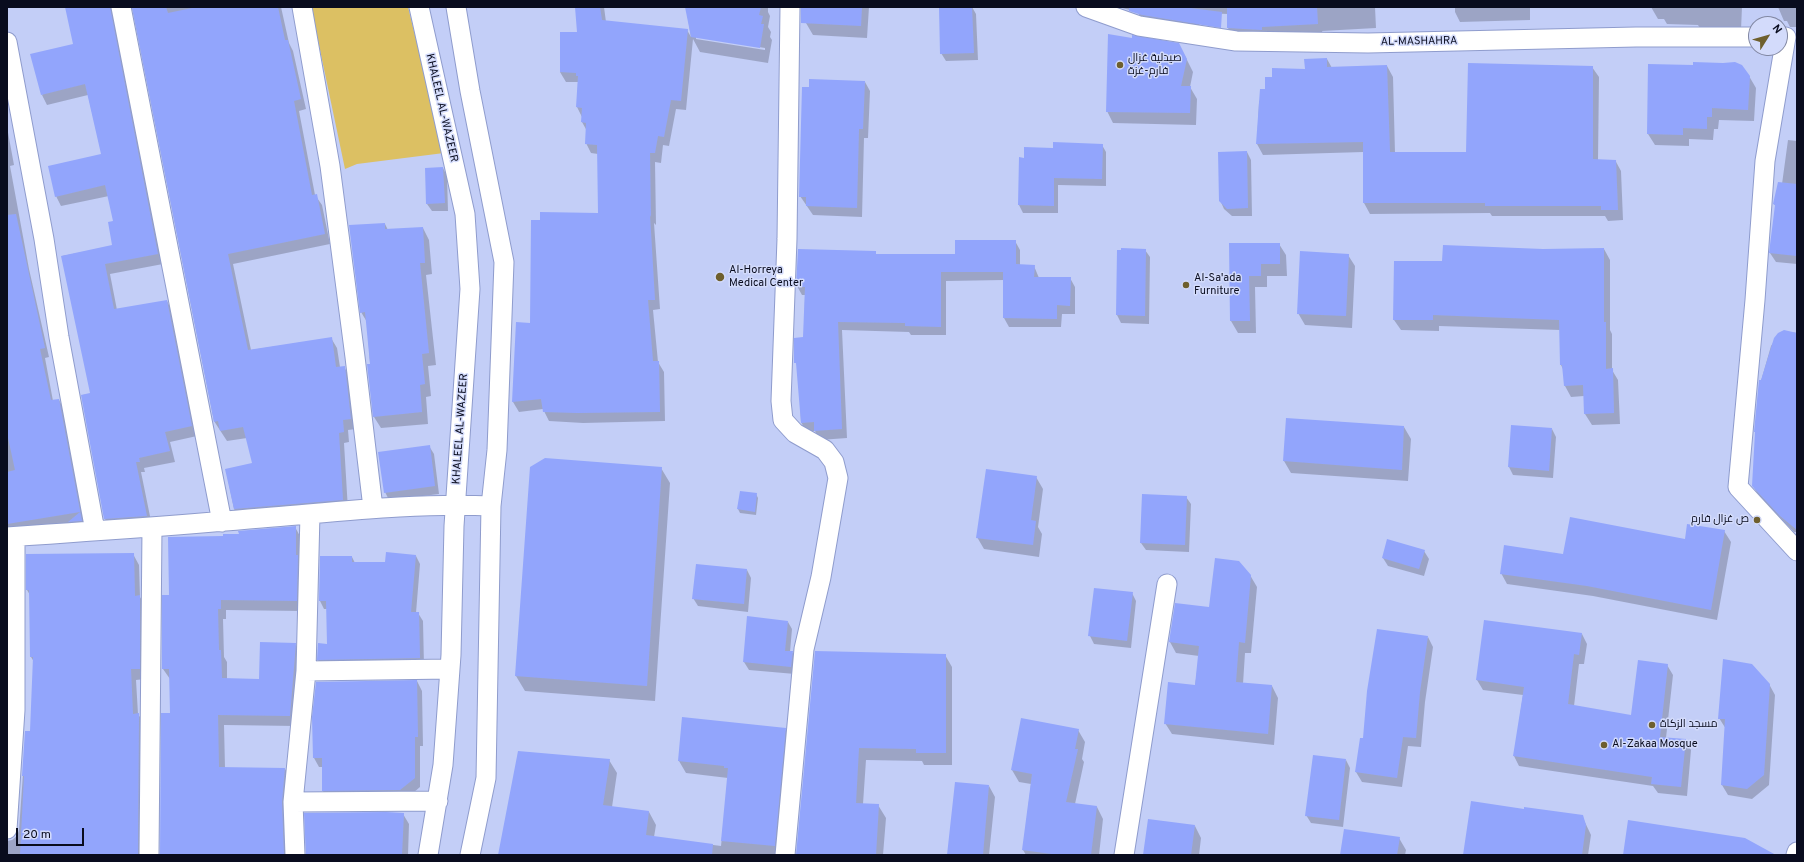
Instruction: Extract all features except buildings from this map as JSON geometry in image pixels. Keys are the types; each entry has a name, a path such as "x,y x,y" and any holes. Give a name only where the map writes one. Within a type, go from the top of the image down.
{"street":[{"path":"121,7 222,522"},
{"path":"302,7 330,166 356,357 373,508"},
{"name":"KHALEEL AL-WAZEER","path":"418,7 465,214 470,289 456,504 450,668 443,765 428,855"},
{"path":"456,7 470,91 504,262 497,450 491,506 486,778 470,855"},
{"path":"785,855 804,649 821,578 838,478 834,462 825,450 796,433 783,420 781,401 788,224 790,7"},
{"name":"AL-MASHAHRA","path":"1086,7 1139,26 1236,41 1368,43 1636,37 1748,37"},
{"path":"7,42 44,239 59,337 95,530"},
{"path":"1785,56 1765,161 1755,300 1738,487 1797,551"},
{"path":"7,829 15,710 11,537 95,530 152,528 373,508 456,504 491,506"},
{"path":"296,855 293,802 306,671 310,514"},
{"path":"149,855 152,528"},
{"path":"1124,855 1167,584"},
{"path":"306,671 450,668"},
{"path":"293,802 438,801"}],"shaded area":[{"path":"311,7 408,7 444,153 357,164 345,169"}],"place":[{"name":"صيدلية غزال فارم-غزة","path":"1120,65"},
{"name":"Al-Horreya Medical Center","path":"720,277"},
{"name":"Al-Sa'ada Furniture","path":"1186,285"},
{"name":"ص غزال فارم","path":"1757,520"},
{"name":"مسجد الزكاة","path":"1652,725"},
{"name":"Al-Zakaa Mosque","path":"1604,745"}]}
